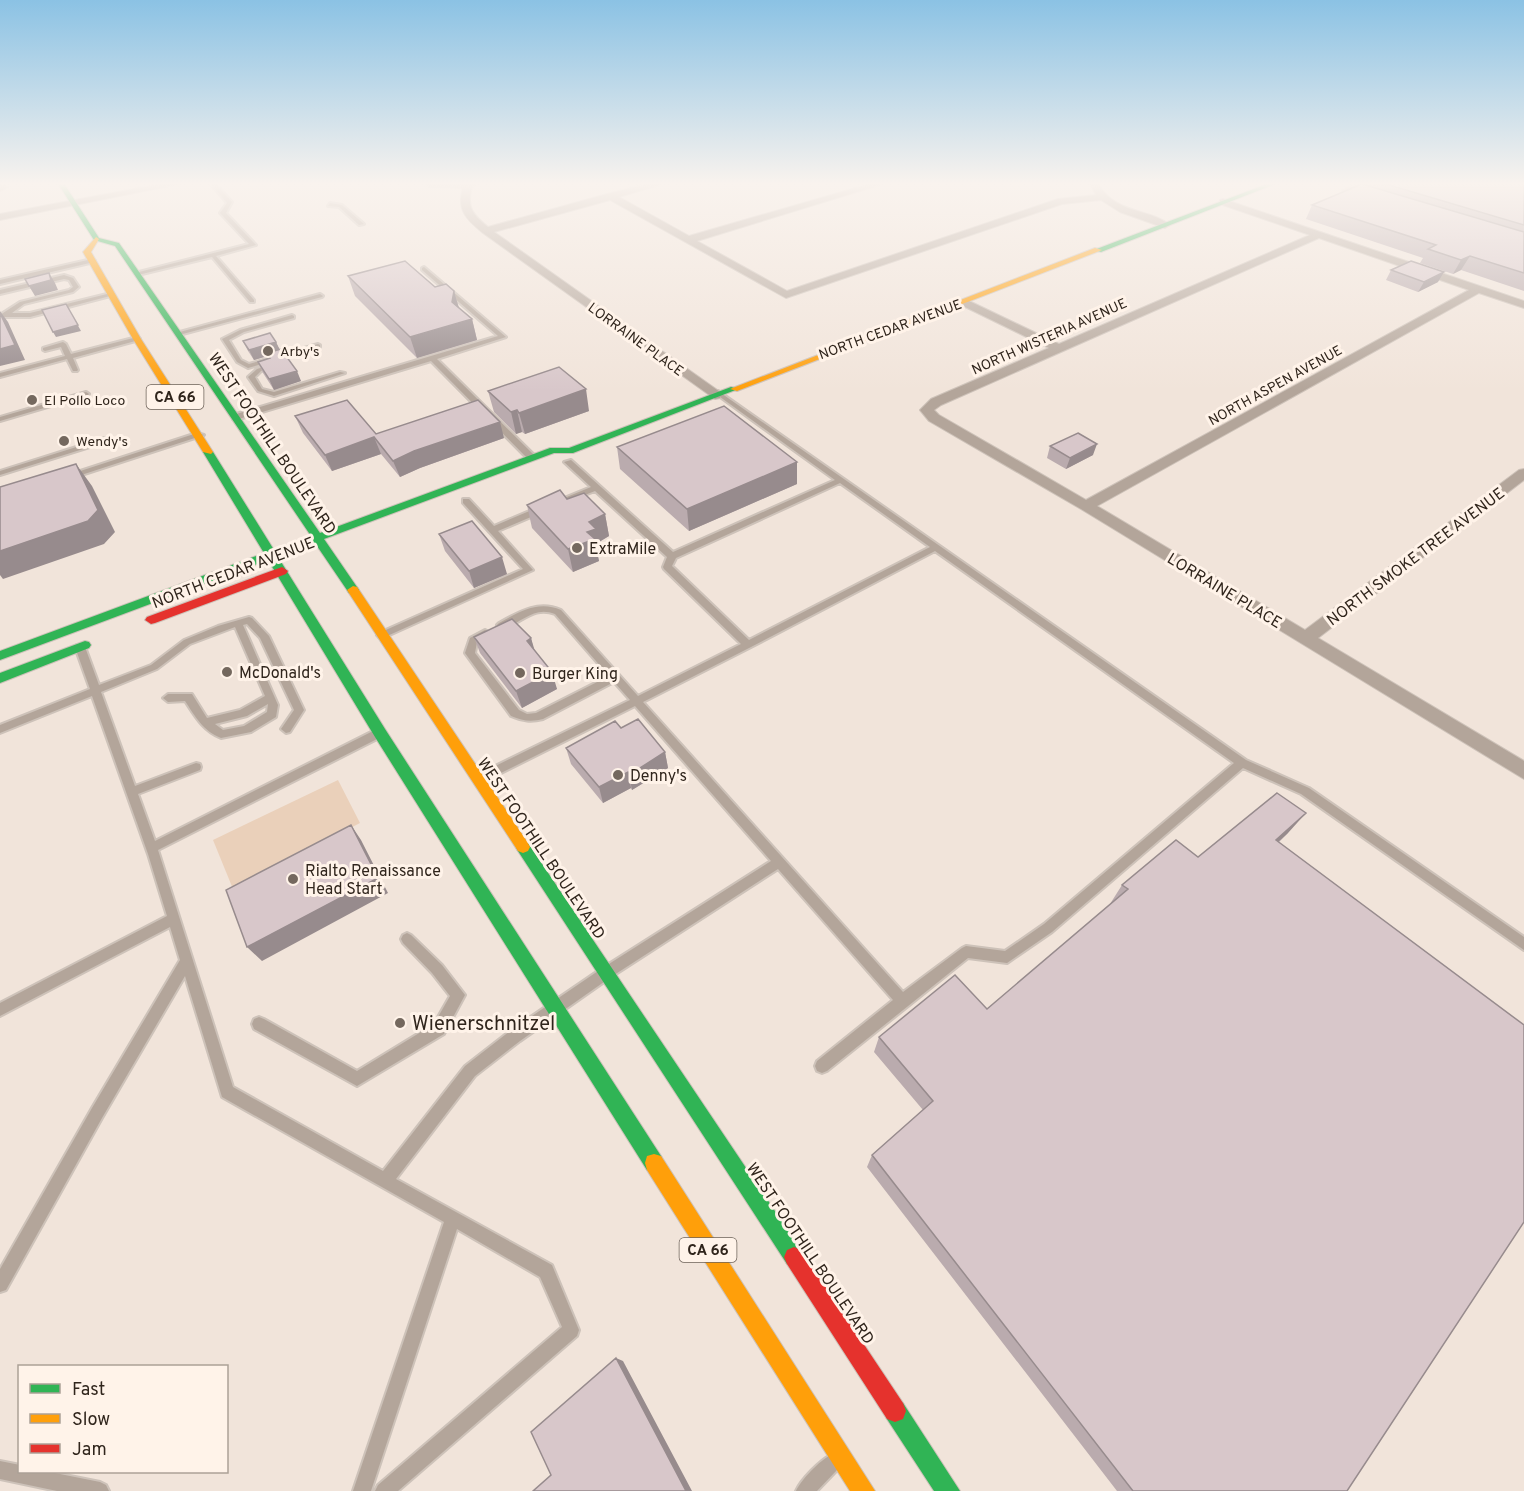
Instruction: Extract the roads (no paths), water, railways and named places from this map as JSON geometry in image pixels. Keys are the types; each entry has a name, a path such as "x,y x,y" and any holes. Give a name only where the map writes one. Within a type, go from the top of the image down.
{"main road":[{"path":"87,252 92,261 111,261 140,299 158,304"},
{"name":"WEST FOOTHILL BOULEVARD","path":"122,252 328,553 948,1491"},
{"name":"NORTH CEDAR AVENUE","path":"0,656 531,457 553,450 565,460 716,394 1095,252"},
{"name":"CA 66","path":"92,261 137,339 200,435 273,554 287,569 380,733 863,1491"},
{"path":"137,339 154,338"},
{"path":"195,379 215,386"},
{"name":"NORTH CEDAR AVENUE","path":"134,627 287,569"},
{"path":"0,678 102,639"}],"street":[{"name":"LORRAINE PLACE","path":"515,252 716,394"},
{"path":"709,252 786,295 913,252"},
{"name":"NORTH WISTERIA AVENUE","path":"927,410 936,402 1280,252"},
{"path":"1367,252 1524,305"},
{"name":"NORTH ASPEN AVENUE","path":"1086,506 1479,289"},
{"path":"963,302 1059,348"},
{"name":"LORRAINE PLACE","path":"927,410 934,418 1086,506 1524,771"},
{"name":"NORTH SMOKE TREE AVENUE","path":"1305,639 1524,473"}],"lane":[{"path":"138,273 227,252"},
{"path":"213,255 252,301"},
{"path":"0,282 92,261"},
{"path":"236,417 503,337 424,269"},
{"path":"0,292 64,277 71,279 76,286 71,291 22,303 3,315"},
{"path":"3,315 30,315 111,295"},
{"path":"179,333 320,297"},
{"path":"292,317 242,331 225,339 239,361 248,366 320,348 258,370 251,377 260,390 274,394 342,373"},
{"path":"0,375 137,339"},
{"path":"45,349 63,344 75,370"},
{"path":"432,358 531,457"},
{"path":"0,419 86,394"},
{"path":"716,394 1242,763 1305,791 1524,944"},
{"path":"65,477 200,435"},
{"path":"0,472 108,440"},
{"path":"565,460 672,556"},
{"path":"61,486 76,474"},
{"path":"748,645 667,567 672,556 841,480"},
{"path":"492,530 597,487"},
{"path":"382,635 529,570 466,501"},
{"path":"478,780 637,702 936,547"},
{"path":"616,677 540,716 529,719 515,714 470,653 470,647 477,637 534,610 552,609 572,626 902,1001"},
{"path":"0,729 154,667 183,644 249,620 264,636 299,710 286,729"},
{"path":"168,698 188,697 204,723 221,734 247,729 272,714 273,705 238,623"},
{"path":"80,647 152,848 227,1092 546,1270 571,1330 384,1491"},
{"path":"204,723 243,713 270,698"},
{"path":"152,848 380,733"},
{"path":"822,1066 966,952 1007,957 1048,928 1242,763"},
{"path":"132,792 196,767"},
{"path":"386,1180 470,1071 554,1008 779,862"},
{"path":"0,1010 174,919"},
{"path":"259,1024 357,1079 439,1029 458,995 437,969 407,939"},
{"path":"0,1284 97,1113 187,962"},
{"path":"362,1491 453,1218"},
{"path":"805,1491 840,1455"},
{"path":"0,1470 100,1491"}],"place":[{"name":"Arby's","path":"268,351"},
{"name":"El Pollo Loco","path":"32,400"},
{"name":"Wendy's","path":"64,441"},
{"name":"ExtraMile","path":"577,548"},
{"name":"McDonald's","path":"227,672"},
{"name":"Burger King","path":"520,673"},
{"name":"Denny's","path":"618,775"},
{"name":"Rialto Renaissance Head Start","path":"293,879"},
{"name":"Wienerschnitzel","path":"400,1023"}]}
